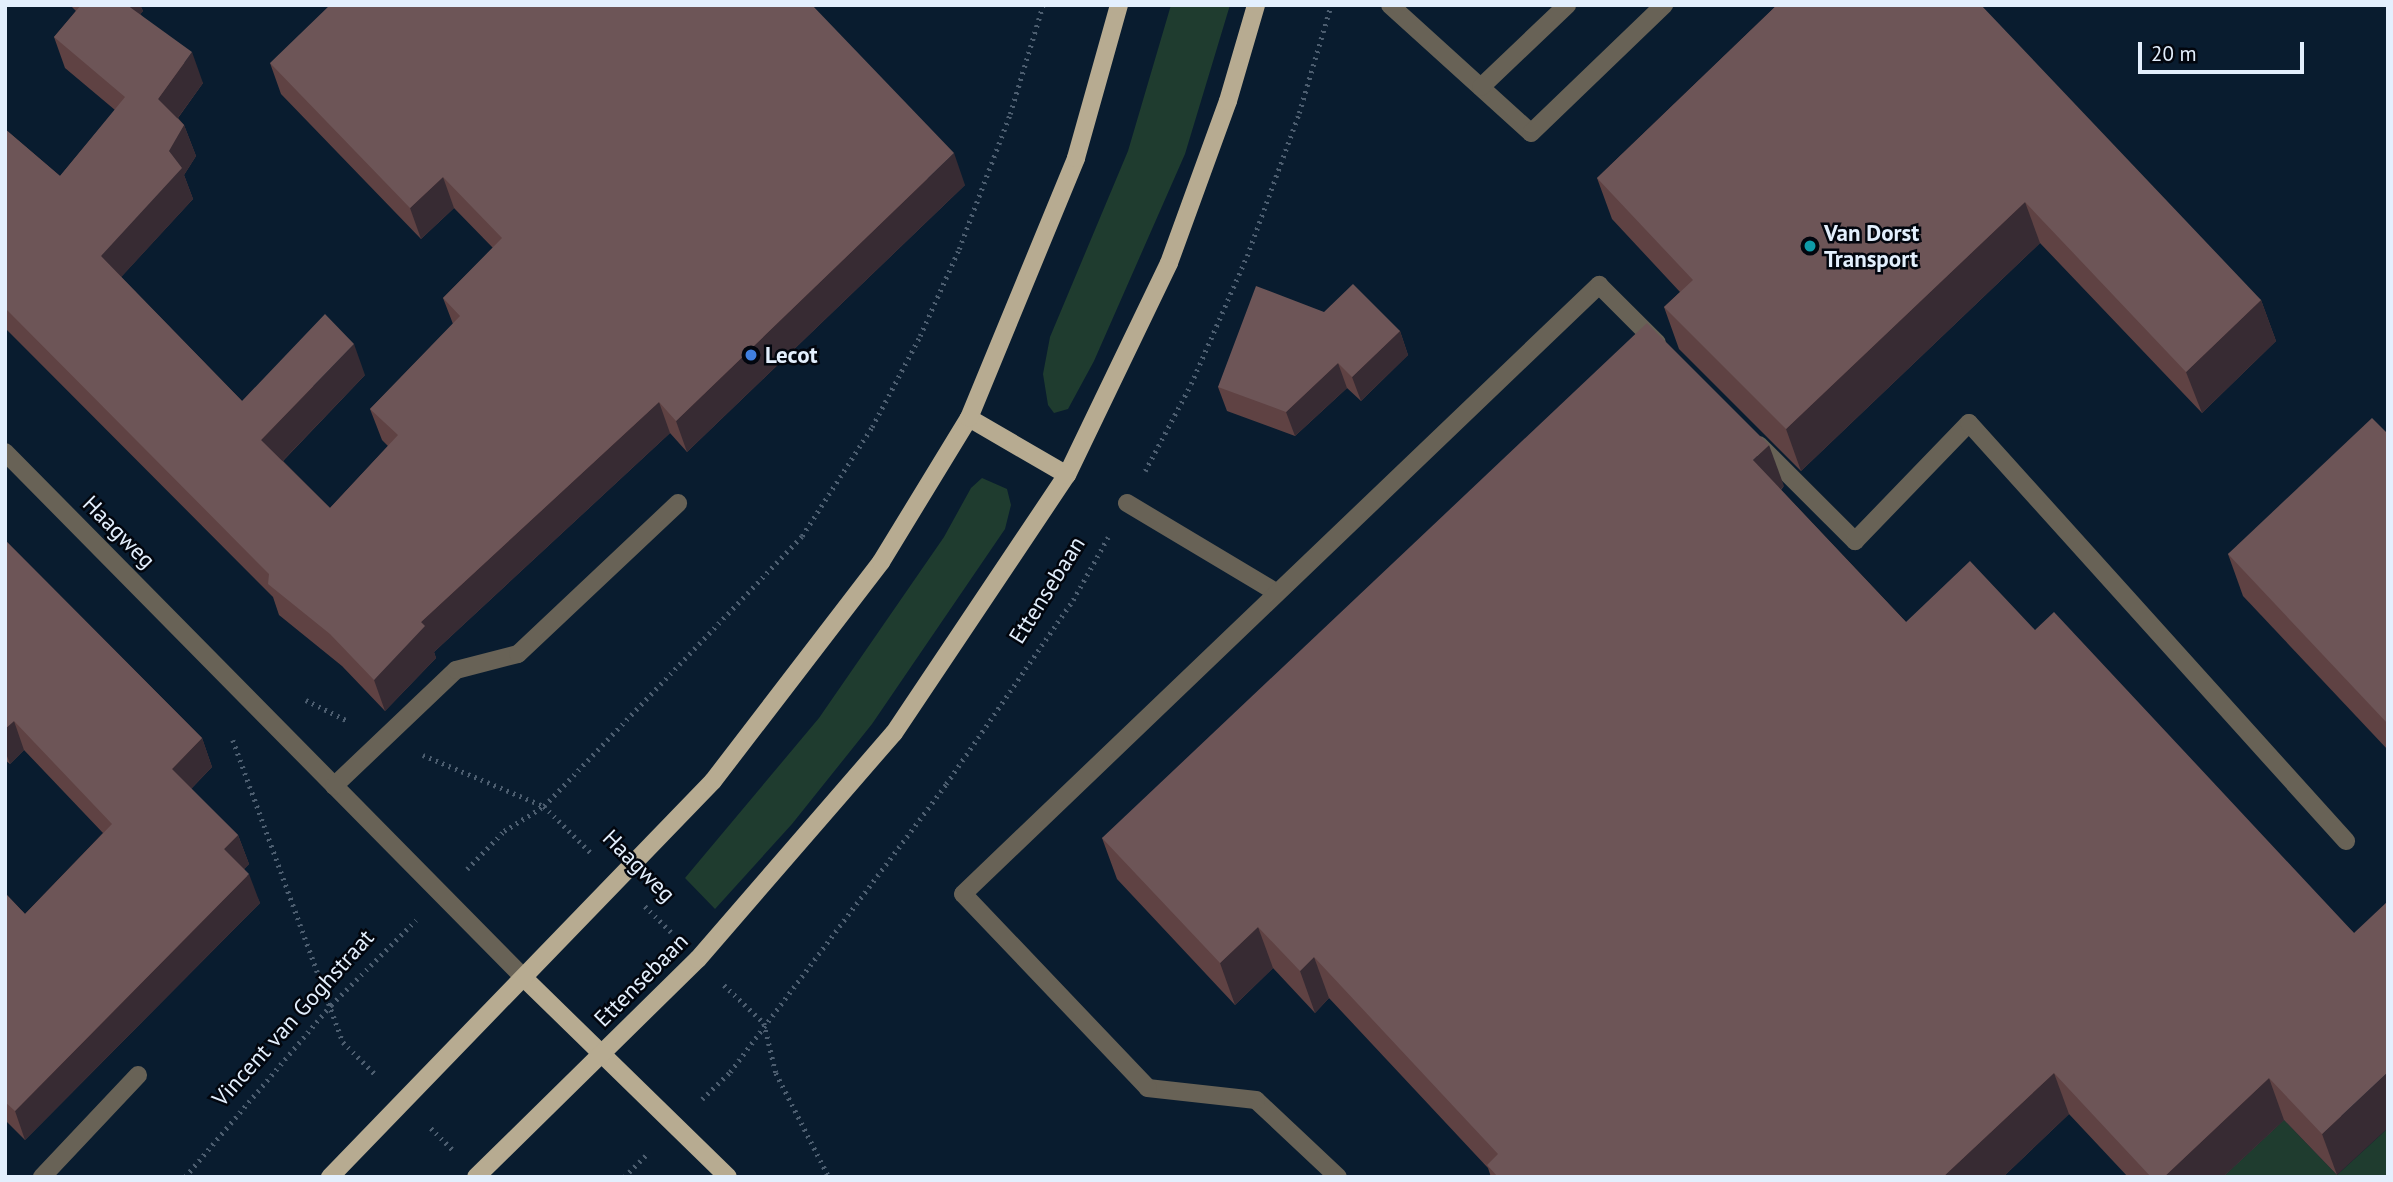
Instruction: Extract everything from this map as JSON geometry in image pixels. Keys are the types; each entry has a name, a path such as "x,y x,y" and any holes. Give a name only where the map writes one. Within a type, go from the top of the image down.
{"main road":[{"path":"330,1177 713,781 881,562 969,418 1076,158 1119,5"},
{"name":"Ettensebaan","path":"602,1053 698,959 894,733 1067,475 1169,263 1228,101 1256,5"},
{"path":"969,418 1067,475"},
{"name":"Haagweg","path":"524,978 728,1177"},
{"path":"478,1176 602,1053"}],"street":[{"path":"1390,5 1531,133 1664,5"},
{"path":"1481,87 1567,5"},
{"path":"1338,1177 1256,1100 1148,1088 962,894 1599,285 1668,354"},
{"path":"1747,433 1855,541 1969,423 2346,841"},
{"name":"Haagweg","path":"5,452 524,978"},
{"path":"334,786 456,670 518,654 678,503"},
{"path":"1128,503 1276,592"},
{"path":"42,1177 138,1075"}],"path":[{"path":"441,895 504,831 544,806 802,536 872,427 959,249 1010,114 1043,5"},
{"name":"Ettensebaan","path":"675,1126 730,1072 1011,693 1073,600 1191,384 1247,256 1299,113 1331,5"},
{"name":"Haagweg","path":"298,696 385,738 544,806 764,1023"},
{"path":"232,737 343,1042 478,1176"},
{"name":"Vincent van Goghstraat","path":"185,1177 331,1005 441,895"},
{"path":"764,1023 776,1073 829,1177"}],"green space":[{"path":"1171,5 1230,5 1185,154 1094,361 1068,409 1054,413 1048,405 1043,374 1050,337 1128,151"},
{"path":"982,478 1007,489 1011,505 1005,529 872,724 792,824 715,909 685,878 819,718 944,537 971,488"},
{"path":"2284,1120 2337,1175 2388,1128 2388,1177 2223,1177"}],"building":[{"path":"81,5 127,5 192,52 158,99 184,125 169,151 182,168 101,256 242,401 325,314 354,344 261,440 330,508 398,435 370,409 460,316 443,298 502,238 443,177 410,208 270,63 330,5 812,5 954,153 676,421 659,402 421,622 425,626 374,680 330,634 268,584 269,574 5,308 5,129 60,176 125,97 54,37"},
{"path":"1777,5 1981,5 2261,300 2186,372 2025,202 1786,429 1664,307 1693,280 1597,178"},
{"path":"1353,284 1400,331 1352,377 1338,363 1286,412 1218,387 1256,286 1324,312"},
{"path":"1647,323 1769,445 1753,460 1906,622 1970,561 2035,630 2054,612 2354,933 2388,901 2388,1072 2322,1134 2269,1078 2164,1177 2151,1177 2054,1073 1943,1177 1498,1177 1487,1165 1498,1154 1314,957 1300,971 1258,927 1220,963 1102,838"},
{"path":"2372,418 2388,434 2388,724 2228,554"},
{"path":"5,540 202,738 172,769 238,835 224,849 249,874 15,1111 5,1102 5,893 25,914 112,824 14,721 5,729"}],"place":[{"name":"Van Dorst Transport","path":"1810,246"},
{"name":"Lecot","path":"751,355"}]}
